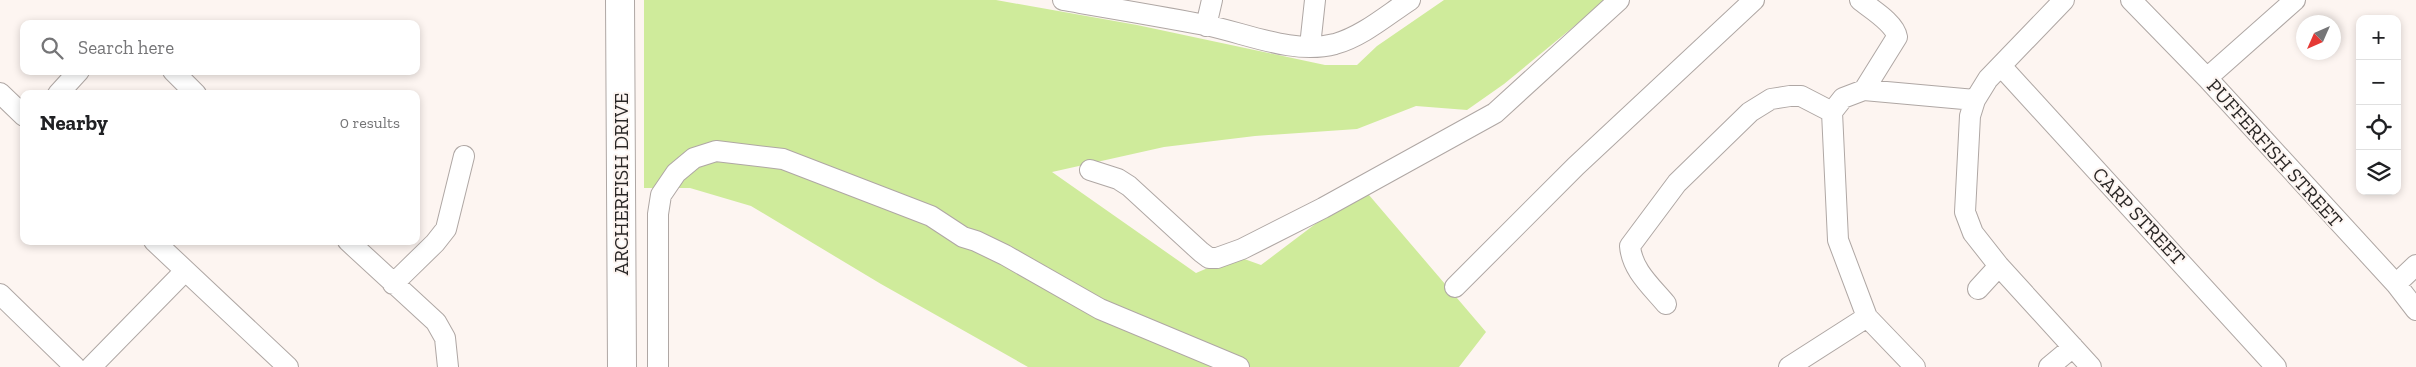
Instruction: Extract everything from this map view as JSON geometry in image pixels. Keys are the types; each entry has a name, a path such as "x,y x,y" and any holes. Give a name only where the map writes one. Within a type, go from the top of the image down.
{"street":[{"name":"ARCHERFISH DRIVE","path":"620,0 622,367"},
{"path":"1063,0 1108,4 1280,43 1310,46 1333,44 1350,38 1410,0"},
{"path":"1206,26 1212,0"},
{"path":"1310,46 1315,0"},
{"path":"1090,170 1118,179 1129,186 1201,252 1209,258 1217,258 1242,249 1322,208 1495,113 1619,0"},
{"path":"1455,286 1576,166 1754,0"},
{"path":"1860,0 1891,26 1896,32 1897,37 1864,90"},
{"path":"2064,0 1980,89 1970,116 1965,212 1973,232 1999,266 2092,367"},
{"name":"PUFFERFISH STREET","path":"2131,0 2207,78 2396,284 2416,310"},
{"path":"2207,78 2295,0"},
{"name":"CARP STREET","path":"2002,66 2276,367"},
{"path":"62,90 75,75"},
{"path":"177,75 192,90"},
{"path":"1915,367 1867,317 1838,240 1832,112 1843,98 1864,90 1975,100"},
{"path":"0,93 20,112"},
{"path":"1666,304 1636,267 1631,257 1630,246 1677,183 1750,112 1771,99 1801,96 1832,112"},
{"path":"658,367 658,214 661,195 676,173 694,158 716,150 783,159 931,216 963,238 976,240 1005,255 1100,309 1240,367"},
{"path":"393,284 435,243 446,229 464,156"},
{"path":"158,245 288,367"},
{"path":"352,245 440,328 447,344 448,367"},
{"path":"2396,284 2416,265"},
{"path":"1978,289 1999,266"},
{"path":"90,367 185,271"},
{"path":"0,294 75,367"},
{"path":"1800,364 1867,317"},
{"path":"2049,367 2073,347"}],"green space":[{"path":"644,0 996,0 1137,25 1325,65 1357,65 1377,46 1444,0 1606,0 1504,84 1467,110 1416,106 1357,129 1255,136 1164,147 1052,172 1196,273 1236,256 1261,265 1363,188 1486,332 1459,367 1028,367 881,284 751,206 690,188 644,188"}]}
